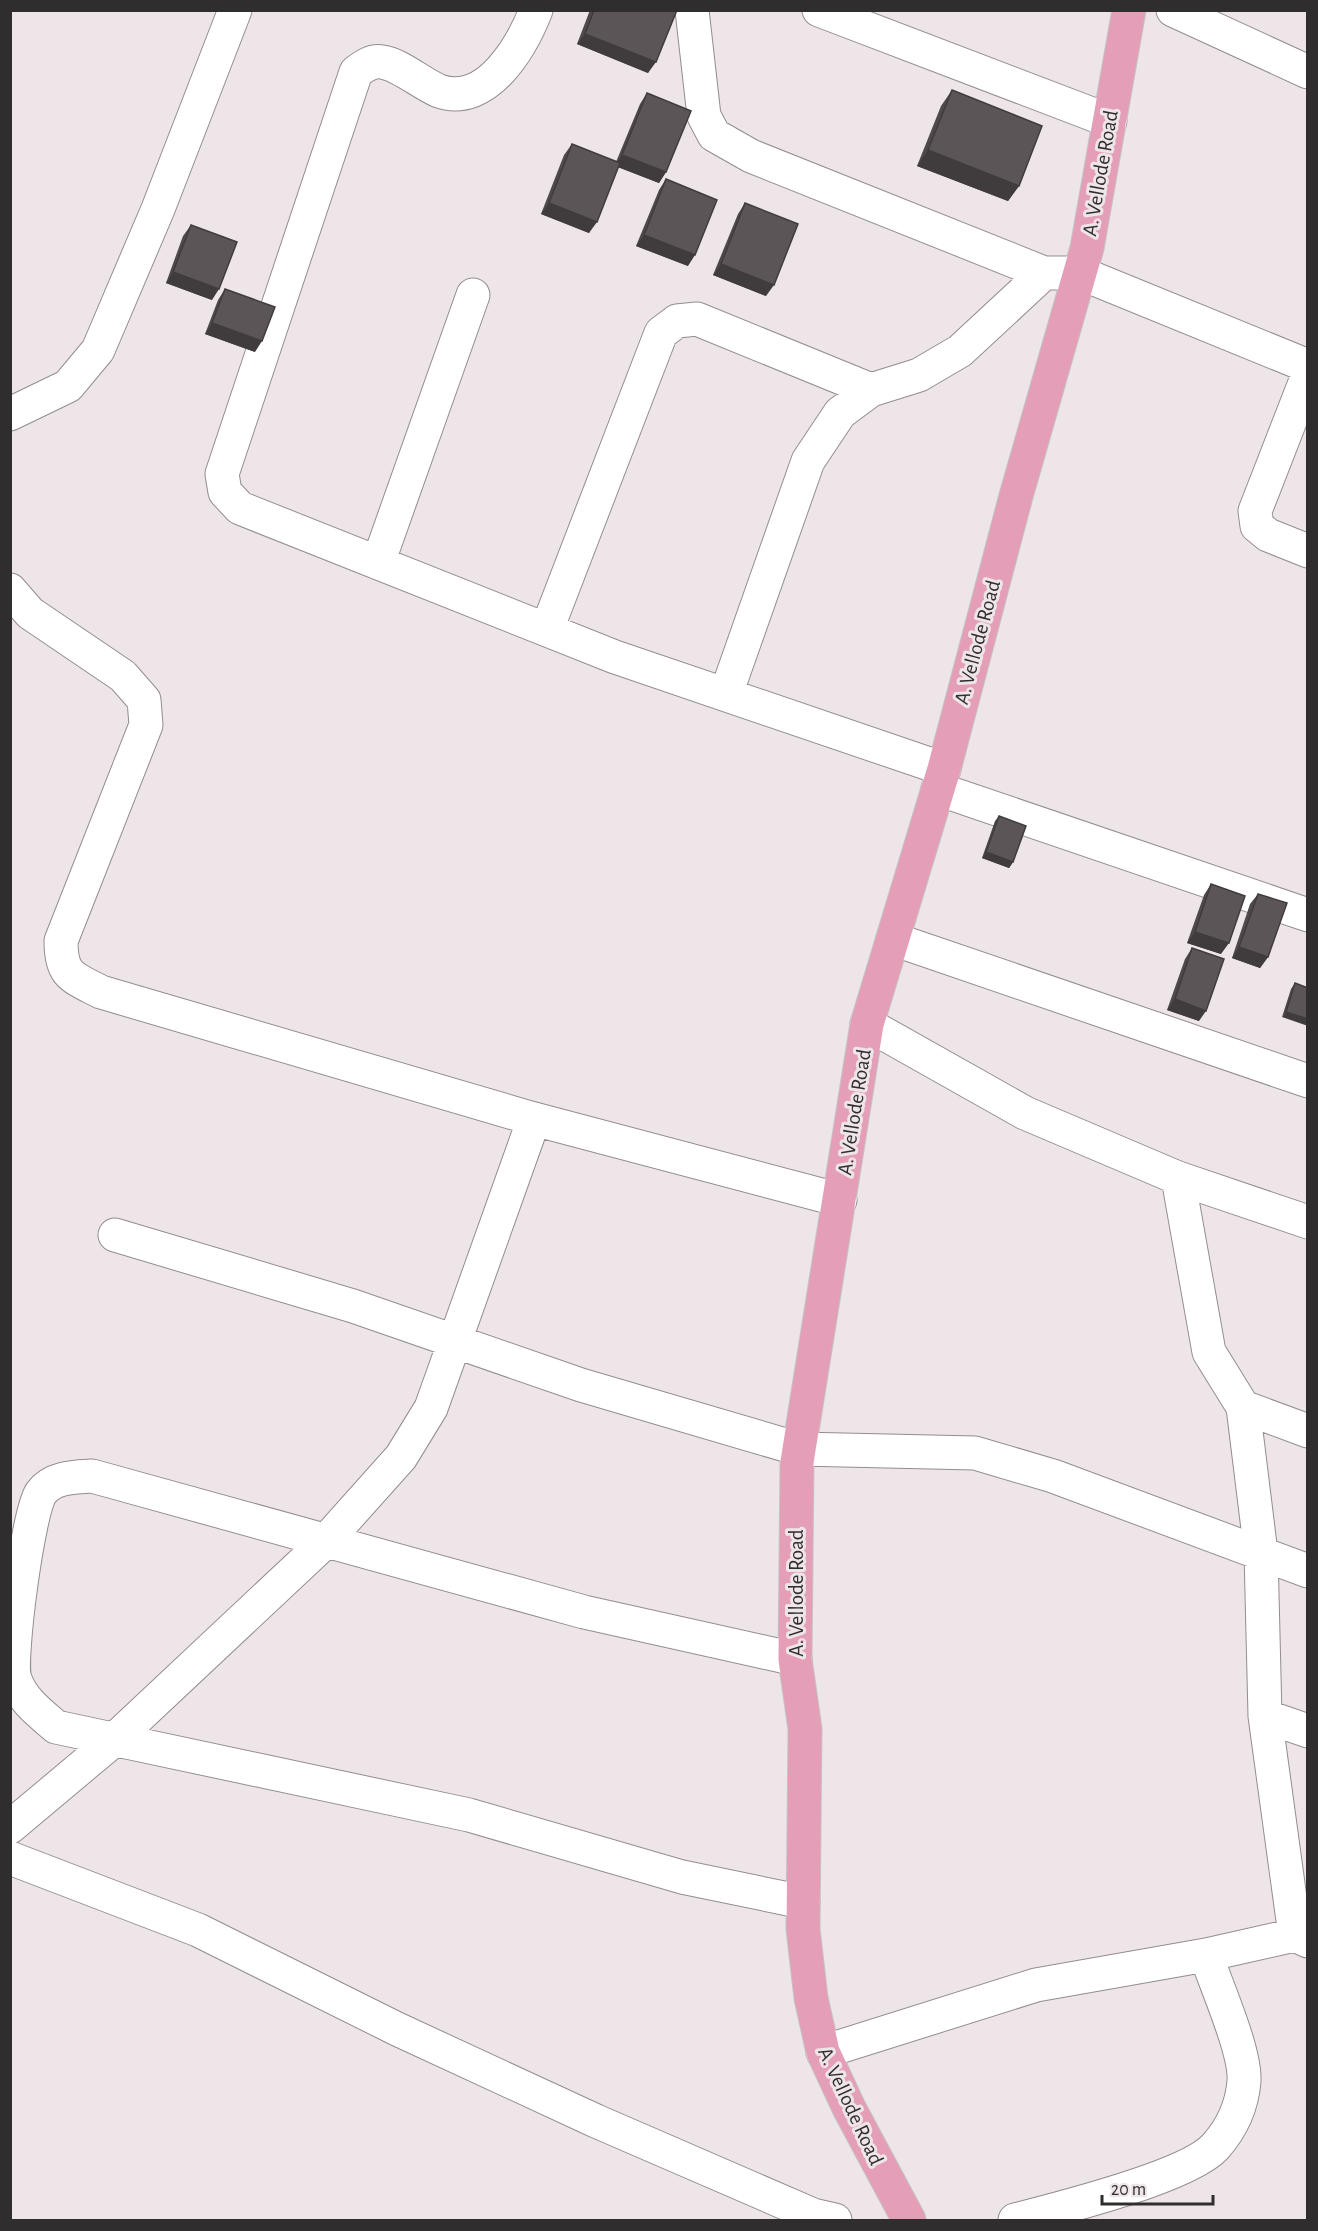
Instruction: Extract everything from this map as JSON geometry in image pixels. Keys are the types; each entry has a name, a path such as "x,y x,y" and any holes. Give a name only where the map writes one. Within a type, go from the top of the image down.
{"main road":[{"name":"A. Vellode Road","path":"909,2220 823,2052 812,1998 803,1929 805,1729 795,1659 794,1535 799,1449 867,1024 941,779 1016,496 1087,248 1129,10"}],"street":[{"path":"10,414 68,387 98,350 158,209 235,10"},
{"path":"536,10 531,24 501,73 484,85 455,93 441,91 382,62 369,63 357,72 222,474 225,492 240,508 615,657 726,694 941,779 1308,915"},
{"path":"692,10 704,116 714,135 751,156 1044,273 1080,273 1308,366"},
{"path":"819,10 1110,121"},
{"path":"1173,10 1308,72"},
{"path":"726,694 808,461 840,413 871,390 919,375 960,351 1044,273"},
{"path":"378,563 473,296"},
{"path":"546,629 661,333 677,321 697,319 871,390"},
{"path":"1308,375 1255,511 1257,526 1268,535 1308,551"},
{"path":"10,590 30,614 123,676 144,700 146,725 61,941 61,962 68,975 101,992 534,1119 840,1200"},
{"path":"892,939 1308,1081"},
{"path":"867,1024 1025,1113 1178,1178 1308,1222"},
{"path":"10,1827 115,1739 325,1542 401,1458 431,1408 534,1119"},
{"path":"823,2052 1036,1985 1301,1938 1265,1716 1261,1553 1243,1407 1209,1352 1178,1178"},
{"path":"115,1235 353,1306 581,1385 799,1449 975,1453 1053,1476 1308,1571"},
{"path":"1243,1407 1308,1431"},
{"path":"795,1659 584,1612 92,1476 64,1478 41,1492 31,1519 14,1652 14,1678 31,1707 56,1727 469,1815 682,1877 803,1902"},
{"path":"1265,1716 1308,1731"},
{"path":"10,1858 198,1930 397,2029 596,2121 813,2215 835,2220"},
{"path":"1015,2220 1078,2204 1180,2169 1214,2148 1237,2116 1244,2079 1235,2036 1206,1955"}],"building":[{"path":"594,10 677,10 656,62 585,34"},
{"path":"952,90 1042,126 1019,186 928,150"},
{"path":"647,93 691,111 666,172 622,155"},
{"path":"572,144 620,163 597,222 549,203"},
{"path":"666,179 717,200 695,255 644,235"},
{"path":"745,203 798,224 774,285 721,264"},
{"path":"191,225 237,242 219,289 173,272"},
{"path":"225,289 275,307 262,341 212,323"},
{"path":"999,816 1026,826 1013,862 986,852"},
{"path":"1211,884 1245,896 1229,943 1195,932"},
{"path":"1258,894 1287,903 1268,957 1239,947"},
{"path":"1192,948 1224,959 1206,1011 1175,999"},
{"path":"1295,983 1308,988 1308,1019 1286,1012"}]}
